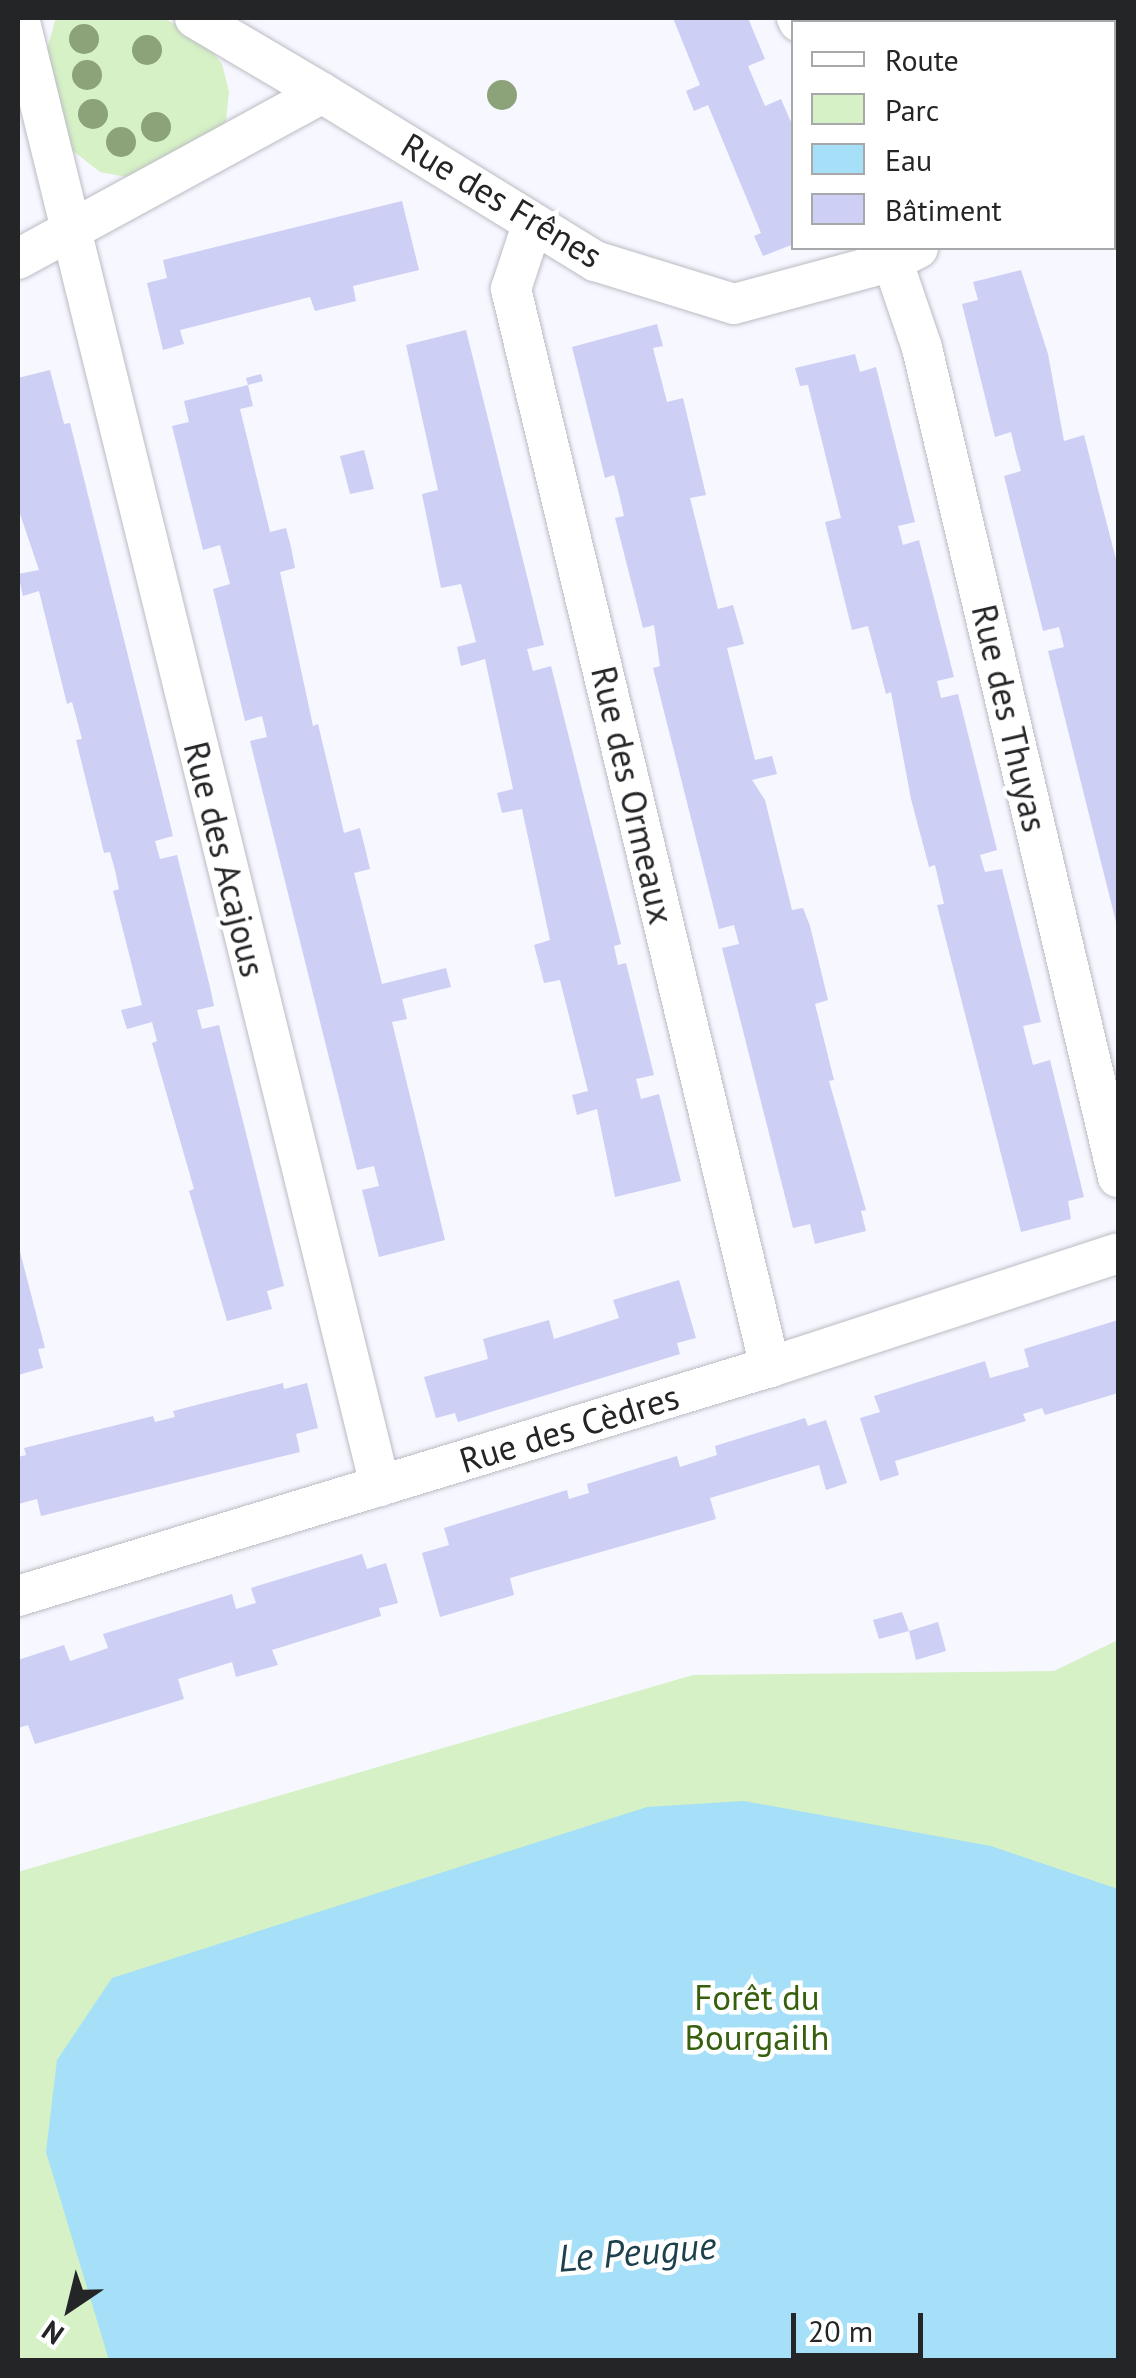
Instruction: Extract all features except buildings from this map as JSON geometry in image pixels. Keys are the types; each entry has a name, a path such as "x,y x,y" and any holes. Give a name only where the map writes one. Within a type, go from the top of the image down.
{"street":[{"name":"Rue des Acajous","path":"19,18 380,1486"},
{"name":"Rue des Frênes","path":"194,18 595,261 734,304 900,252"},
{"path":"18,260 322,93"},
{"name":"Rue des Ormeaux","path":"532,225 512,289 770,1368"},
{"name":"Rue des Thuyas","path":"900,252 1118,1177"},
{"name":"Rue des Cèdres","path":"18,1596 770,1368 1118,1253"}],"green space":[{"path":"56,18 164,18 205,43 222,64 229,92 226,121 209,141 132,178 100,172 72,150 47,49"},
{"name":"Forêt du Bourgailh","path":"1118,1640 1118,2360 18,2360 18,1872 693,1675 1054,1671"}],"water":[{"name":"Forêt du Bourgailh","path":"744,1801 991,1846 1118,1889 1118,2360 109,2360 46,2152 57,2060 112,1978 647,1807"}],"water label":[{"name":"Le Peugue","path":"637,2251"}]}
